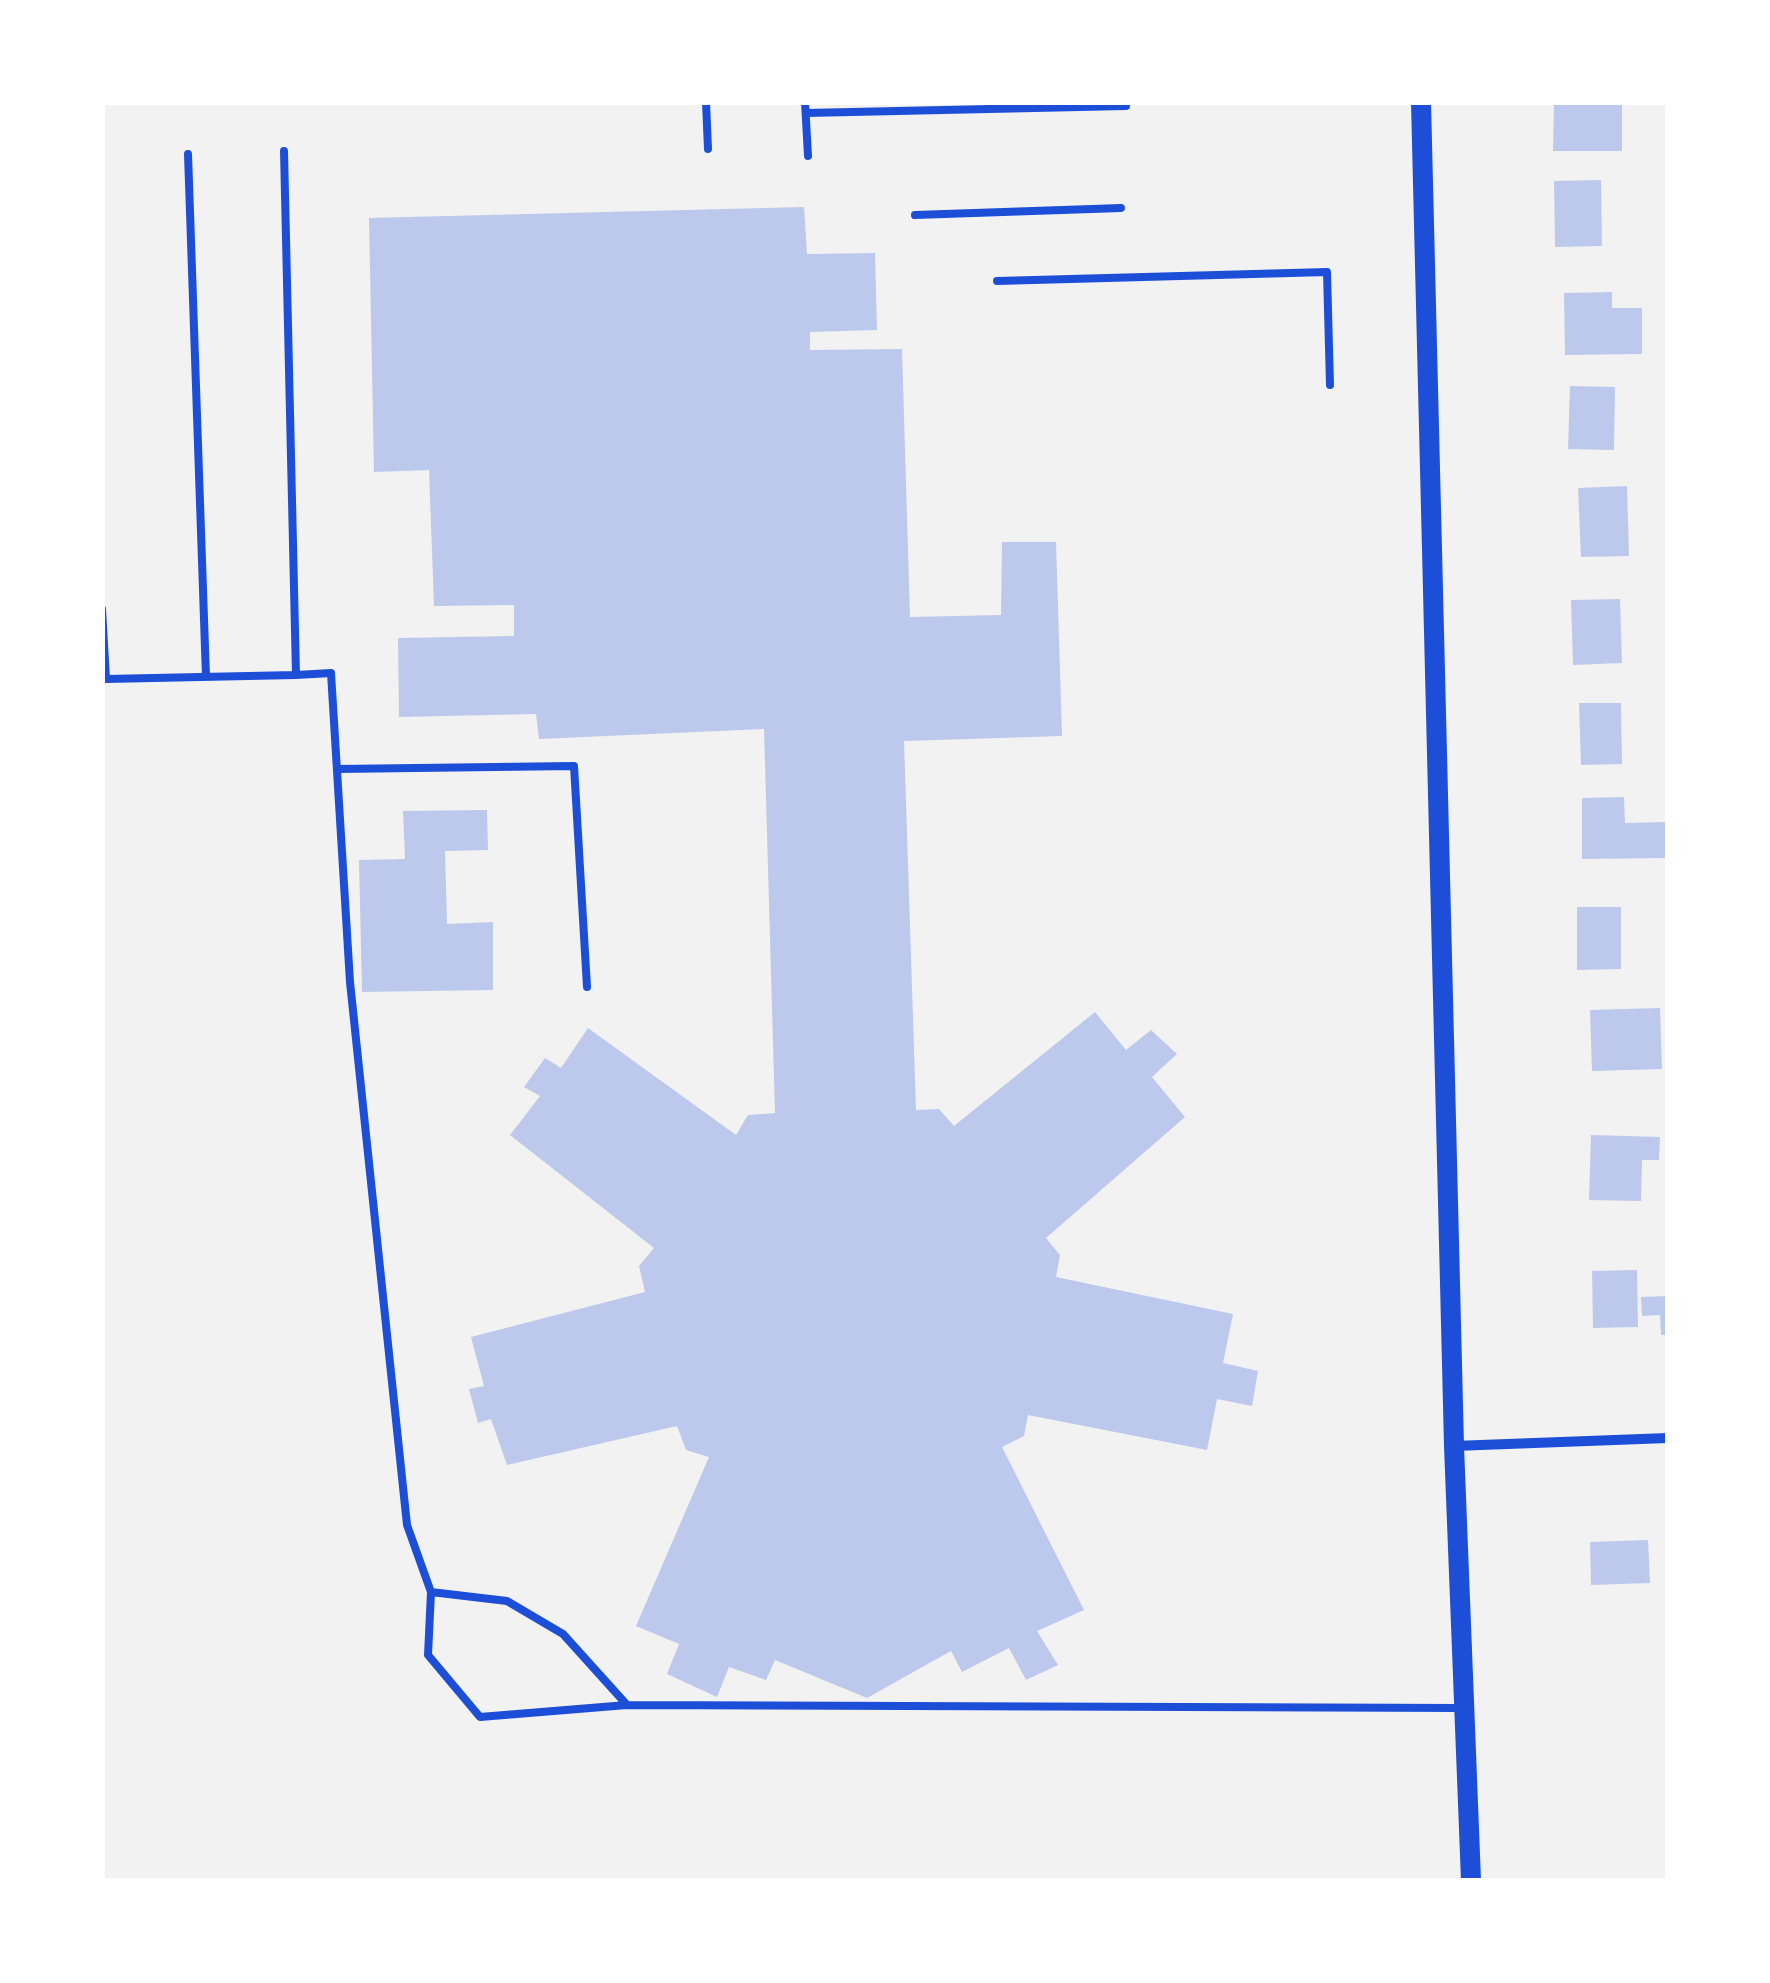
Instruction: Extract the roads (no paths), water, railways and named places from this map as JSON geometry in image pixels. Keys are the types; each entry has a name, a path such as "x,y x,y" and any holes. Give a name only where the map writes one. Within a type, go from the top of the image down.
{"main road":[{"path":"1421,102 1454,1446 1471,1880"}],"street":[{"path":"1454,1446 1668,1438"}],"lane":[{"path":"706,102 708,150"},
{"path":"808,156 806,108 1126,106"},
{"path":"284,151 296,674"},
{"path":"188,154 206,677"},
{"path":"914,215 1121,208"},
{"path":"997,281 1326,272 1330,385"},
{"path":"102,610 106,680 331,673 350,982 407,1525 431,1592 428,1655 480,1717 627,1705 1464,1708"},
{"path":"337,768 574,766 587,986"},
{"path":"431,1592 507,1601 563,1634 627,1705"}]}
